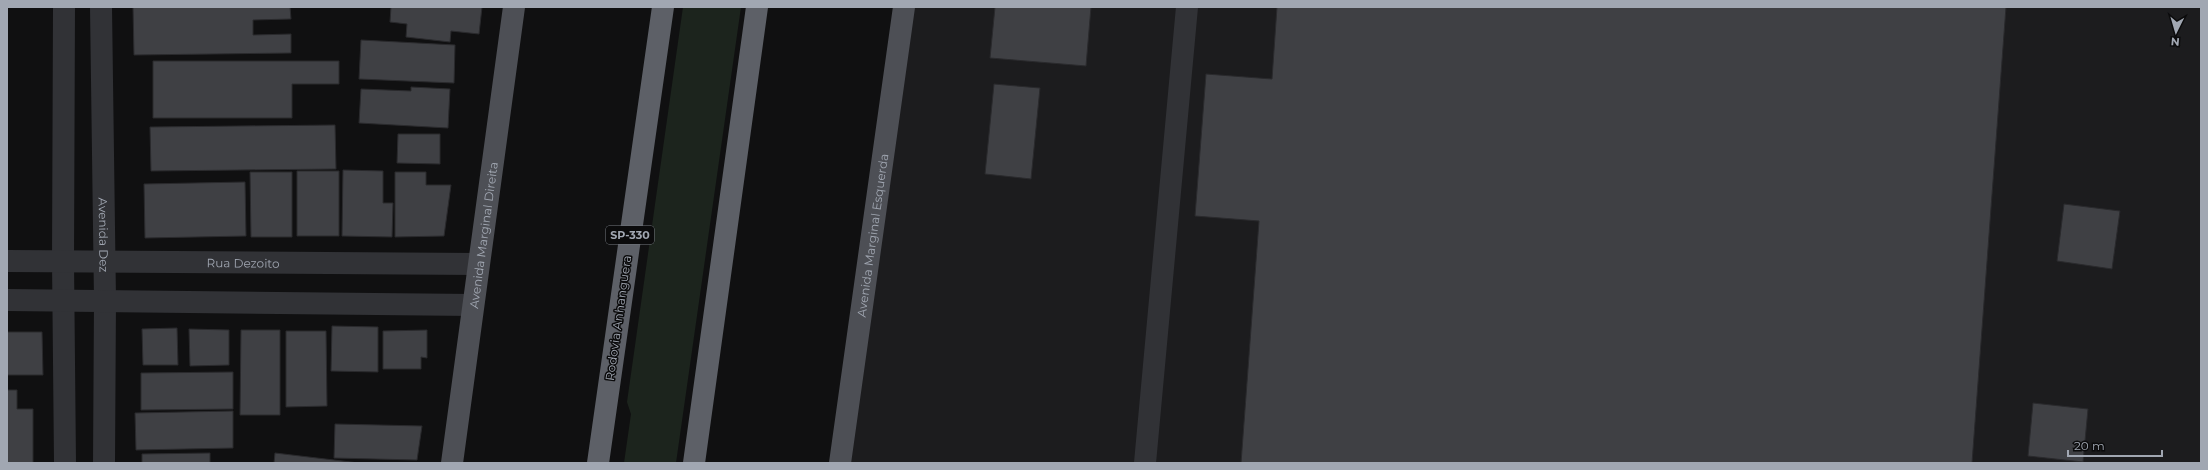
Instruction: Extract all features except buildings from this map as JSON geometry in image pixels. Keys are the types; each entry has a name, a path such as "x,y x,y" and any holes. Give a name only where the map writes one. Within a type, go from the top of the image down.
{"highway":[{"name":"Rodovia Anhanguera","path":"598,463 663,7"},
{"path":"694,463 757,7"}],"main road":[{"name":"Avenida Marginal Direita","path":"452,463 514,7"},
{"name":"Avenida Marginal Esquerda","path":"840,463 904,7"}],"street":[{"path":"64,7 63,261 65,463"},
{"name":"Avenida Dez","path":"101,7 105,300 104,463"},
{"path":"1145,463 1188,7"},
{"name":"Rua Dezoito","path":"7,260 478,264"},
{"path":"7,300 473,305"}],"shaded area":[{"path":"683,7 741,7 676,463 624,463 631,414 627,402"},
{"path":"904,7 2201,7 2201,463 841,463"}]}
